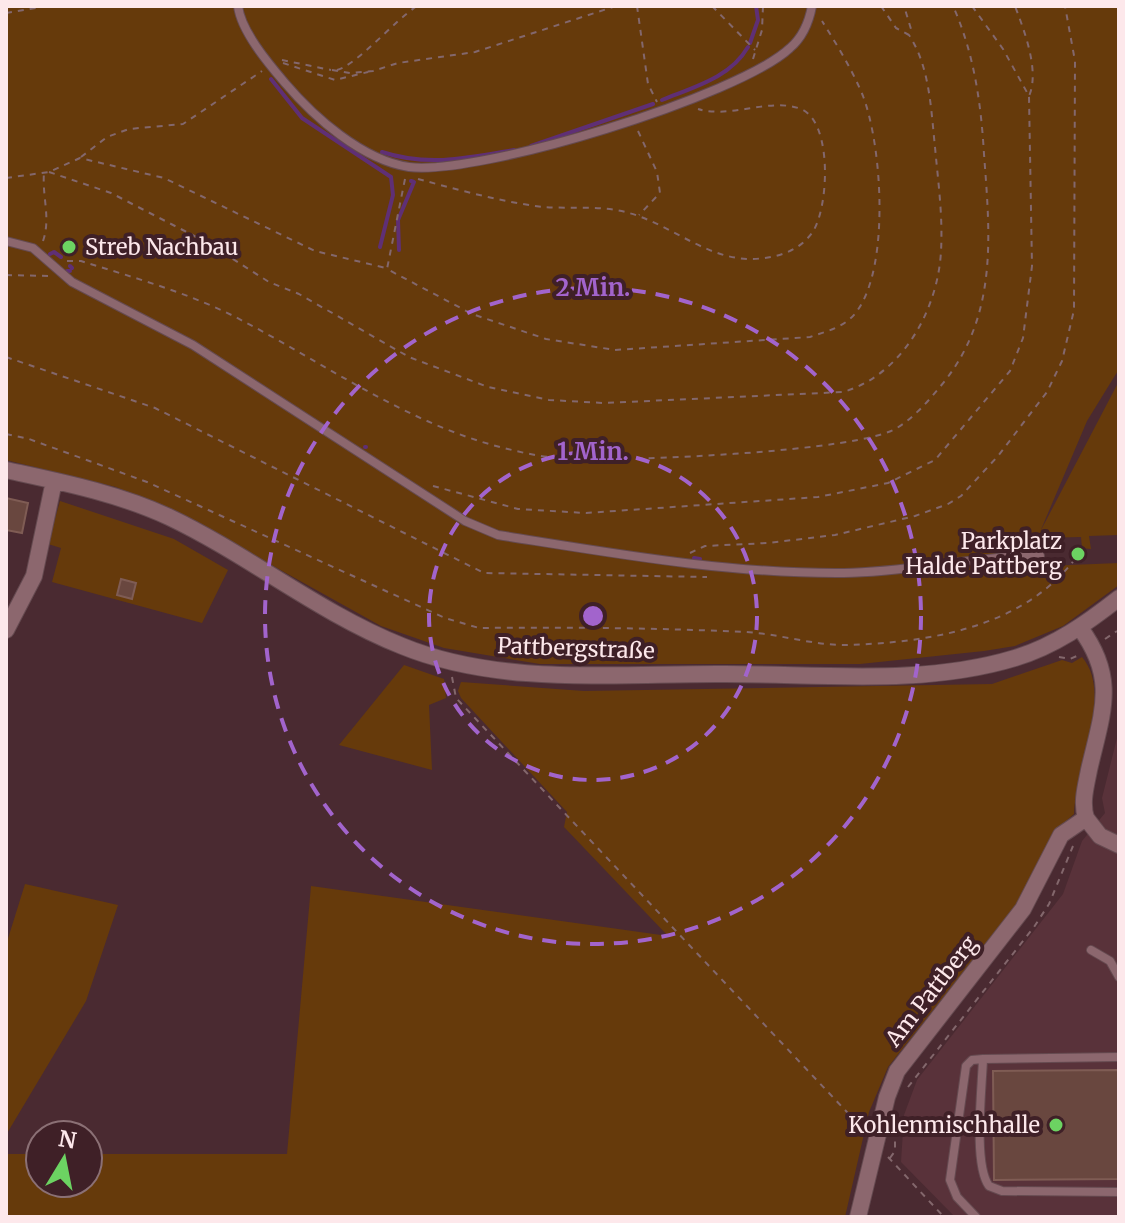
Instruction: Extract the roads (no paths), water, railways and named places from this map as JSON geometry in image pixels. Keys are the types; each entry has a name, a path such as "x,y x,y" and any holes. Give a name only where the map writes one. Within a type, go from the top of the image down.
{"street":[{"name":"Pattbergstraße","path":"6,470 126,500 167,517 356,625 404,647 455,662 524,672 899,675 964,671 1017,658 1080,628 1119,598"},
{"path":"6,630 34,576 54,481"},
{"path":"1080,628 1094,646 1103,667 1105,698 1084,791 1088,821 1100,836 1119,845"},
{"name":"Am Pattberg","path":"858,1217 887,1097 904,1062 1023,909 1061,835 1088,821"}],"lane":[{"path":"238,6 242,25 291,90 328,125 374,154 407,167 450,165 502,156 681,103 752,72 790,49 807,26 812,6"},
{"path":"6,241 39,253 72,282 193,345 465,521 498,535 785,573 849,573 1040,556"},
{"path":"1091,950 1110,961 1119,977"},
{"path":"976,1217 952,1189 950,1166 966,1066 972,1060 983,1059 1119,1057 1119,1050"},
{"path":"983,1059 983,1171 989,1186 1002,1191 1119,1192"}],"waterway":[{"path":"750,43 758,20 756,6"},
{"path":"662,100 721,74 748,47"},
{"path":"271,79 302,118 391,177 393,195 380,247"},
{"path":"531,146 653,104"},
{"path":"382,152 432,160 514,150"},
{"path":"399,250 398,220 414,182 411,181"},
{"path":"50,254 54,252 61,257"},
{"path":"694,558 700,559"}],"place":[{"name":"Streb Nachbau","path":"69,247"},
{"name":"Parkplatz Halde Pattberg","path":"1078,554"},
{"name":"Kohlenmischhalle","path":"1056,1125"}]}
